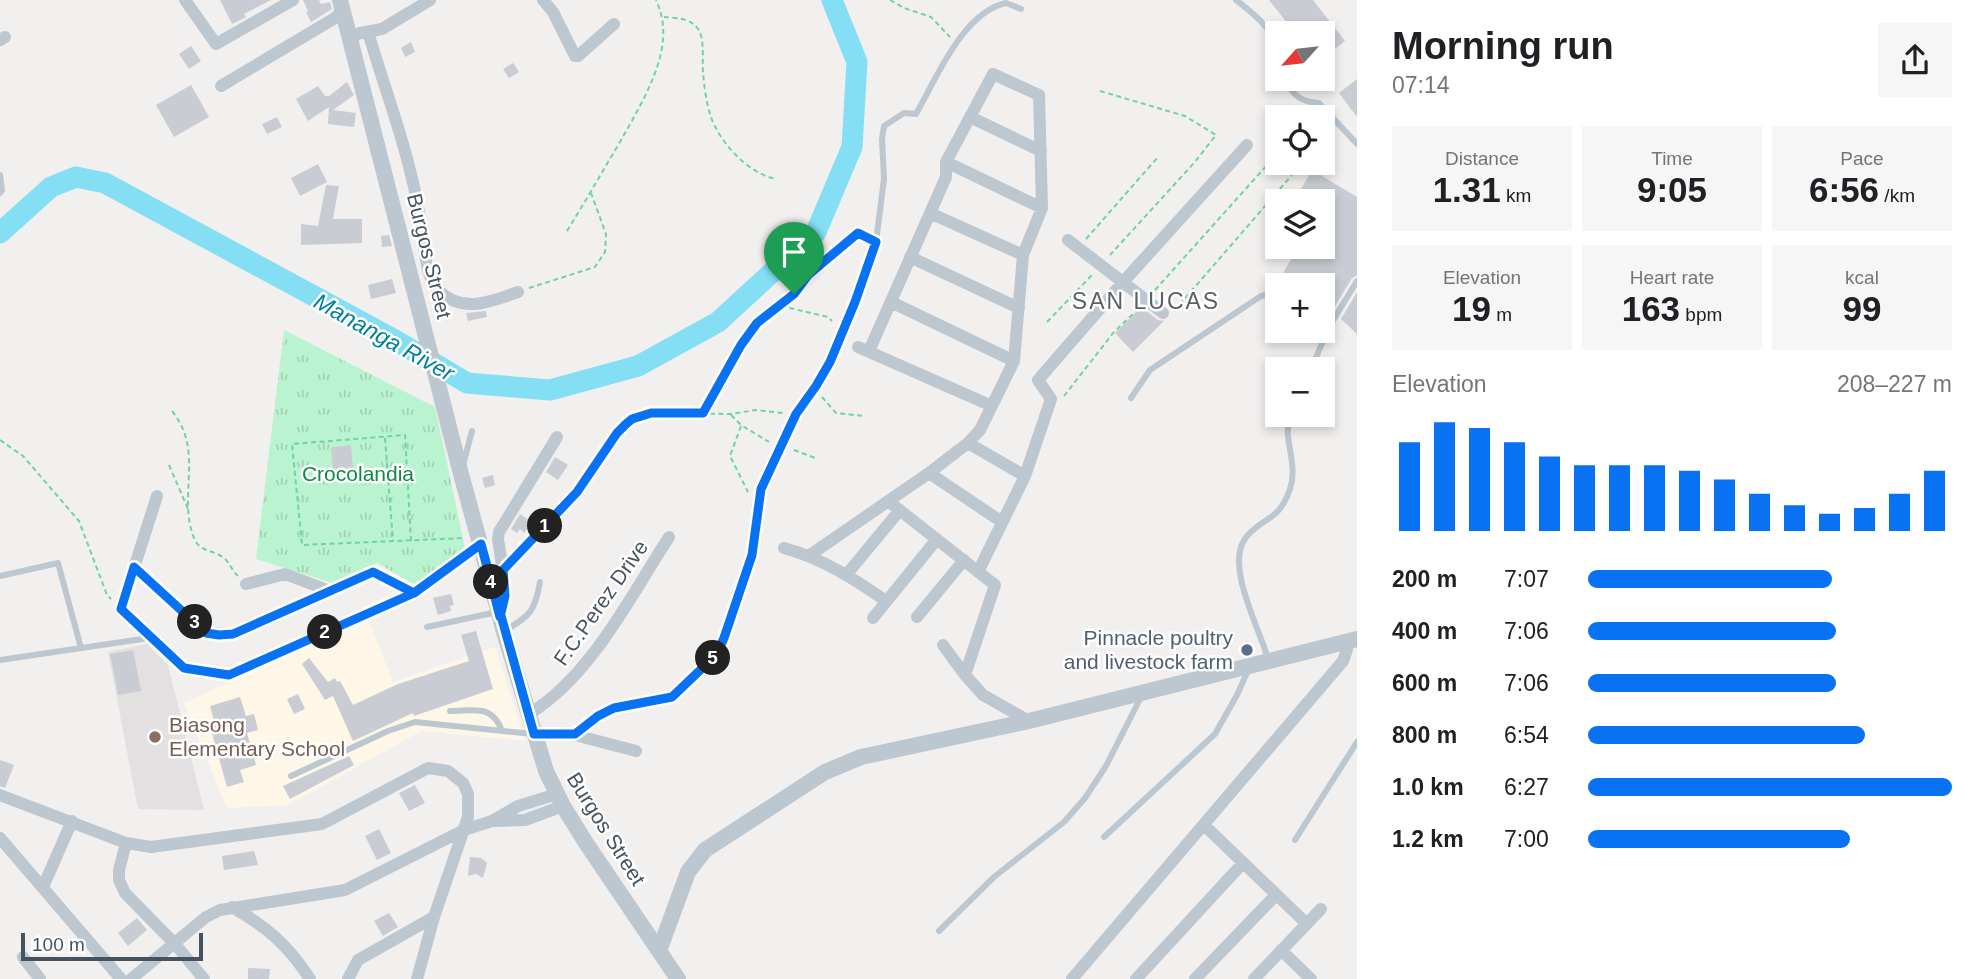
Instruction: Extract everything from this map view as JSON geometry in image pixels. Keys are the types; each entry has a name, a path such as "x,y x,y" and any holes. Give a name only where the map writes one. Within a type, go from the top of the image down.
{"street":[{"path":"185,0 216,44 293,0"},
{"path":"351,38 382,29 430,0"},
{"path":"544,0 575,56 614,23"},
{"path":"221,86 335,18 342,5"},
{"name":"Burgos Street","path":"342,5 461,474 546,771 560,800 678,979"},
{"path":"368,32 420,214 429,278 436,289 452,300 468,305 489,303 517,292"},
{"path":"810,555 968,443 980,430 992,406 1014,360 1023,255 1042,208 1039,94 993,74 946,162 946,177 891,302 864,349 992,406"},
{"path":"970,117 1041,151"},
{"path":"978,572 1025,476 1051,396 1038,380 1247,145"},
{"path":"946,162 1042,208"},
{"path":"930,213 1023,255"},
{"path":"575,734 598,716 614,708 672,697 709,664 724,638 752,555 758,503 766,477 796,414 825,371 855,302 876,242"},
{"path":"1073,244 1163,313"},
{"path":"910,257 1019,308"},
{"path":"891,302 1014,360"},
{"path":"501,620 505,596 499,533 557,438"},
{"path":"968,443 1025,476"},
{"path":"929,473 1002,522"},
{"path":"157,496 121,609 184,668 229,675 414,593 481,544"},
{"path":"888,501 995,585 965,675"},
{"path":"847,574 900,510"},
{"name":"F.C.Perez Drive","path":"529,714 565,687 597,648 669,537"},
{"path":"873,618 937,539"},
{"path":"784,548 810,555 847,574 886,601"},
{"path":"917,617 964,560"},
{"path":"134,567 206,633 219,635 233,634 373,572 414,593"},
{"path":"246,584 285,574 330,591"},
{"path":"659,950 688,872 705,850 825,772 861,757 1030,721 1352,640"},
{"path":"1072,979 1343,661 1352,640"},
{"path":"943,645 983,695 1030,721"},
{"path":"534,734 575,734 636,751"},
{"path":"0,795 126,843 151,846 322,824 428,768 448,771 463,783 469,802 464,830 434,917 417,979"},
{"path":"131,979 206,917 232,907 345,890 464,830 492,821 524,820 560,800"},
{"path":"43,887 72,821"},
{"path":"1204,825 1307,924"},
{"path":"0,838 121,979"},
{"path":"126,843 119,870 119,880 125,893 175,944 204,979"},
{"path":"1138,978 1243,863"},
{"path":"1195,979 1276,895"},
{"path":"232,907 262,924 294,953 310,979"},
{"path":"1254,979 1321,909"},
{"path":"348,979 358,960 434,917"},
{"path":"1281,950 1311,979"},
{"path":"23,957 40,979"}],"lane":[{"path":"1236,0 1257,16 1265,27"},
{"path":"876,242 884,179 884,126 904,113 916,114 958,39 985,11 1006,3 1021,9"},
{"path":"1293,91 1304,103 1319,103 1357,144"},
{"path":"0,175 0,193"},
{"path":"1335,312 1357,281"},
{"path":"1131,398 1150,370 1265,295"},
{"path":"1268,659 1239,570 1241,550 1246,537 1279,513 1290,488 1291,447 1287,435 1288,427"},
{"path":"461,474 472,431"},
{"path":"0,576 58,563 81,648"},
{"path":"427,627 501,620 530,614 535,607 540,582"},
{"path":"0,660 151,638"},
{"path":"1104,837 1215,734 1251,664"},
{"path":"939,930 994,877 1063,821 1084,798 1106,766 1143,692"},
{"path":"450,711 485,710 497,718 502,731"},
{"path":"291,776 388,731 415,722 534,734"},
{"path":"1295,840 1357,742"}],"path":[{"path":"567,231 635,116 652,79 661,53 663,17 656,0"},
{"path":"890,0 931,17 949,37 958,39"},
{"path":"663,17 681,19 698,28 701,34 703,76 710,116 746,166 764,177 777,179"},
{"path":"1047,322 1194,163 1216,135 1185,116 1100,91"},
{"path":"1073,244 1158,157"},
{"path":"1046,409 1069,392 1114,332 1147,299 1265,166"},
{"path":"1163,313 1168,317 1177,309 1292,175"},
{"path":"517,292 595,267 605,252 606,234 591,192"},
{"path":"703,413 741,345 757,323 794,294 808,275 858,233 876,242"},
{"path":"780,306 828,317 842,330"},
{"path":"810,394 823,398 836,413 864,416"},
{"path":"503,570 577,492 617,433 632,419 651,413 730,414 755,410 796,414"},
{"path":"172,411 187,434 190,453 188,510"},
{"path":"741,425 730,456 747,490 758,503"},
{"path":"411,541 405,435 292,444 302,545 393,542 411,541 464,538"},
{"path":"385,437 393,542"},
{"path":"0,440 23,456 79,521 107,595 121,609"},
{"path":"169,465 188,510 194,539 200,549 225,558 234,573 246,584"}],"shaded area":[{"path":"368,619 393,682 495,647 525,741 421,731 288,805 227,808 184,703"},
{"name":"Biasong Elementary School","path":"147,644 168,665 204,810 138,809 108,652"}],"green space":[{"name":"Crocolandia","path":"284,330 435,407 465,548 416,585 377,563 336,584 256,559"}],"building":[{"path":"220,0 271,0 244,14 246,17 232,24"},
{"path":"303,0 319,0 321,4 330,2 332,9 311,22"},
{"path":"1269,0 1313,0 1329,21 1286,21"},
{"path":"1335,28 1345,41 1335,49"},
{"path":"411,42 415,52 405,57 401,48"},
{"path":"191,46 201,61 189,69 179,54"},
{"path":"513,63 519,72 509,78 503,69"},
{"path":"1357,79 1357,117 1339,93"},
{"path":"347,82 354,95 333,110 356,113 354,127 328,124 329,107 308,121 296,99 318,86 325,96 329,96"},
{"path":"191,85 209,117 174,137 156,105"},
{"path":"277,117 282,127 267,134 262,124"},
{"path":"318,164 327,182 300,196 291,178"},
{"path":"1309,175 1320,175 1357,197 1357,275 1352,278 1335,306 1335,273 1283,273 1291,259 1335,259 1335,189 1301,189"},
{"path":"326,185 339,186 333,219 362,219 362,243 301,245 301,224 318,226"},
{"path":"389,235 392,246 382,247 381,236"},
{"path":"392,279 396,293 371,299 368,285"},
{"path":"1357,292 1357,334 1341,319"},
{"path":"1141,307 1158,320 1164,321 1133,352 1115,333"},
{"path":"486,311 487,317 468,321 466,313"},
{"path":"351,445 353,468 333,469 331,447"},
{"path":"555,457 568,465 558,480 546,472"},
{"path":"493,475 495,485 485,488 482,478"},
{"path":"520,514 532,522 524,533 520,529 517,533 511,529"},
{"path":"451,594 454,605 450,606 451,611 438,615 433,598"},
{"path":"476,631 493,689 414,716 413,713 353,741 333,696 325,700 302,664 309,658 328,682 335,678 337,682 340,681 353,705 398,684 469,661 461,635"},
{"path":"133,650 141,691 118,695 110,654"},
{"path":"298,694 305,709 294,714 287,699"},
{"path":"240,697 246,716 254,714 258,730 247,733 256,765 240,770 244,782 227,787 210,726 215,725 210,706"},
{"path":"349,756 354,765 290,799 283,786"},
{"path":"0,760 14,765 5,788 0,786"},
{"path":"415,785 425,803 409,811 399,793"},
{"path":"379,829 391,853 377,860 365,836"},
{"path":"254,851 258,865 224,870 222,856"},
{"path":"470,857 481,858 487,863 483,878 476,874 468,876"},
{"path":"389,913 398,927 383,936 374,921"},
{"path":"137,918 147,930 128,946 118,933"},
{"path":"248,968 270,969 269,979 248,979"}],"waterway":[{"name":"Mananga River","path":"0,233 51,187 76,177 105,183 395,340 467,383 550,390 638,366 718,322 816,232 852,147 857,62 832,0"}],"place":[{"name":"Pinnacle poultry and livestock farm","path":"1247,650"},
{"name":"Biasong Elementary School","path":"155,737"}],"district":[{"name":"SAN LUCAS","path":"1146,301"}],"route":[{"path":"794,294 757,323 741,345 703,413 651,413 632,419 617,433 577,492 503,570 505,596 500,617 481,544 414,593 229,675 184,668 121,609 134,567 206,633 233,634 373,572 414,593 481,544 504,632 534,734 575,734 598,716 614,708 672,697 709,664 724,638 752,555 761,489 796,414 830,362 876,242 858,233 808,275 794,294"}]}
